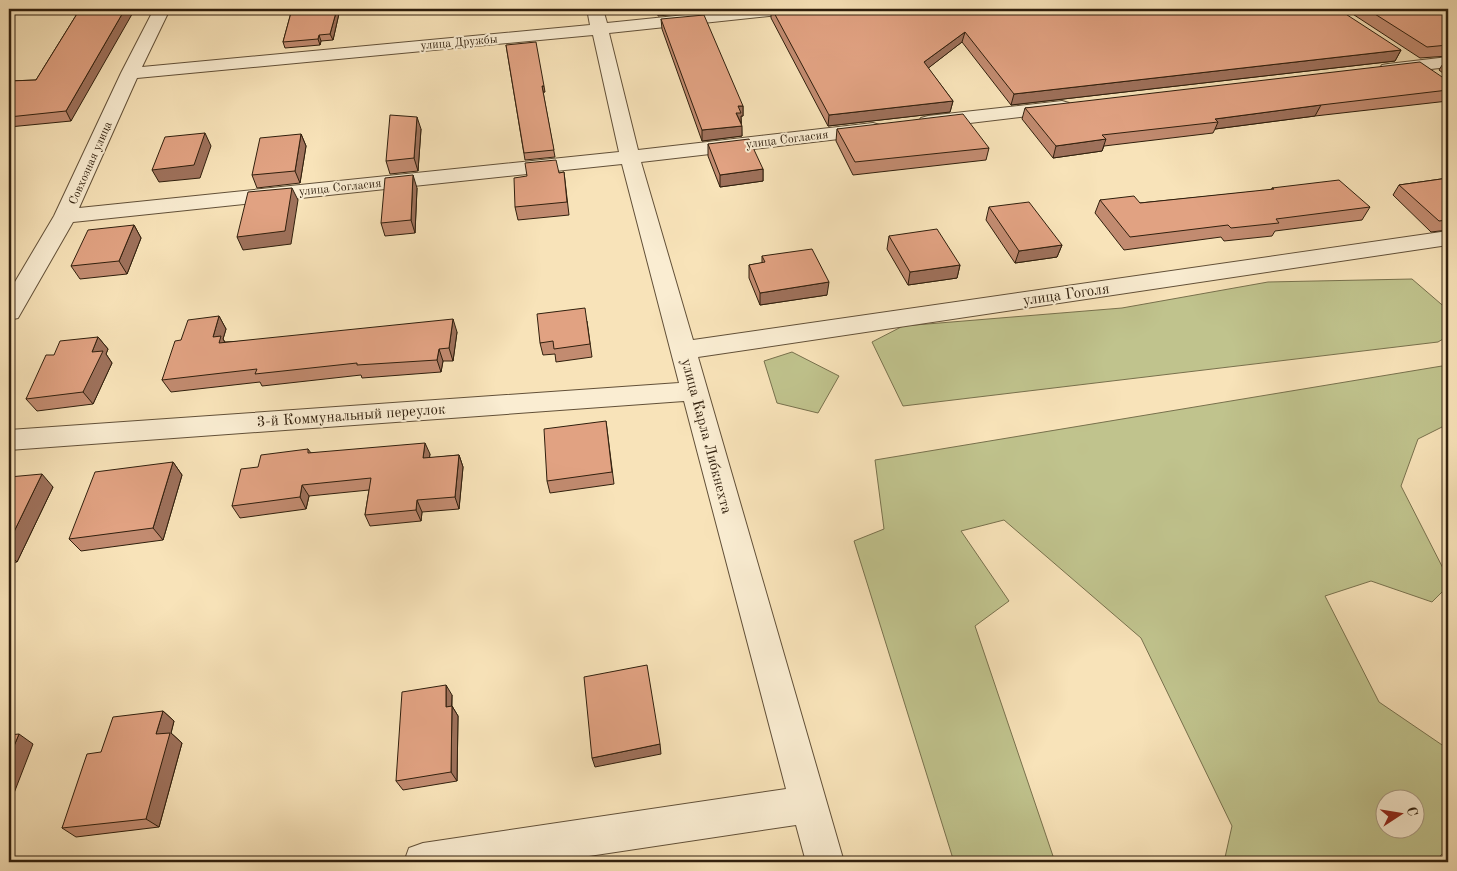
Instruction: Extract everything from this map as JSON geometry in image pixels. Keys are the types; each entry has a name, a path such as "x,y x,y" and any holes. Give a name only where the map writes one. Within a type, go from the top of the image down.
{"street":[{"name":"Совхозная улица","path":"9,312 66,216 130,73 162,9"},
{"name":"улица Дружбы","path":"130,73 598,19 788,9"},
{"name":"улица Карла Либкнехта","path":"598,19 630,157 826,862"},
{"path":"1393,50 1440,81"},
{"path":"1367,72 1448,62"},
{"name":"улица Согласия","path":"66,216 630,157 1082,104"},
{"name":"улица Гоголя","path":"683,350 1448,238"},
{"name":"3-й Коммунальный переулок","path":"9,440 694,391"},
{"path":"423,862 809,804"}],"green space":[{"path":"1412,279 1448,310 1448,336 1438,342 903,406 872,342 903,326 1122,308 1268,282"},
{"path":"792,352 839,376 818,413 777,403 764,361"},
{"path":"1448,365 1448,424 1418,439 1401,486 1448,578 1448,586 1432,602 1371,581 1325,596 1379,702 1448,749 1448,848 1436,860 1437,862 1224,862 1232,826 1141,638 1004,520 961,531 1009,601 975,626 1055,862 954,862 854,541 884,529 875,460"}],"building":[{"path":"80,9 125,9 66,111 9,117 9,81 36,80"},
{"path":"292,9 337,9 330,34 319,35 318,39 283,42"},
{"path":"772,9 1338,9 1401,50 1014,94 965,32 924,62 953,101 829,115"},
{"path":"1367,9 1448,9 1448,45 1427,47"},
{"path":"704,15 743,106 738,106 741,113 736,113 742,126 702,130 661,19"},
{"path":"536,42 554,150 524,153 506,45"},
{"path":"1420,62 1448,81 1448,90 1215,119 1218,122 1102,135 1106,139 1056,146 1025,108"},
{"path":"963,114 989,148 855,162 837,129"},
{"path":"390,115 417,117 414,158 386,161"},
{"path":"205,133 194,165 152,170 165,137"},
{"path":"301,134 295,171 252,175 260,138"},
{"path":"749,139 763,169 720,175 708,144"},
{"path":"556,160 559,173 564,172 567,202 515,207 514,178 527,176 525,163"},
{"path":"413,175 411,220 381,223 385,178"},
{"path":"1448,178 1448,220 1439,221 1399,185"},
{"path":"1339,180 1370,207 1276,219 1279,223 1231,228 1228,225 1130,237 1100,200 1134,196 1140,203"},
{"path":"292,188 285,231 237,237 248,192"},
{"path":"1029,202 1062,245 1019,251 989,207"},
{"path":"134,225 119,261 71,266 88,230"},
{"path":"937,229 960,265 910,272 889,236"},
{"path":"812,249 829,282 760,293 749,265 765,262 762,256"},
{"path":"585,308 590,344 554,349 553,341 540,343 537,314"},
{"path":"219,316 213,337 221,336 219,343 453,319 449,348 439,349 437,360 357,365 357,363 255,374 257,369 162,380 175,341 181,340 188,320"},
{"path":"98,337 92,352 103,351 83,392 26,399 46,355 54,355 60,341"},
{"path":"606,421 612,472 547,481 544,429"},
{"path":"425,443 423,458 459,455 455,497 417,500 416,510 365,515 371,478 302,485 300,497 232,506 241,469 258,467 261,455 308,449 308,453"},
{"path":"173,462 153,528 69,539 95,472"},
{"path":"42,474 9,542 9,477"},
{"path":"647,665 660,744 592,758 584,677"},
{"path":"446,685 446,707 452,706 451,772 396,781 402,692"},
{"path":"163,711 156,734 170,733 146,819 62,828 87,754 101,752 113,717"},
{"path":"19,734 9,758 9,735"}]}
